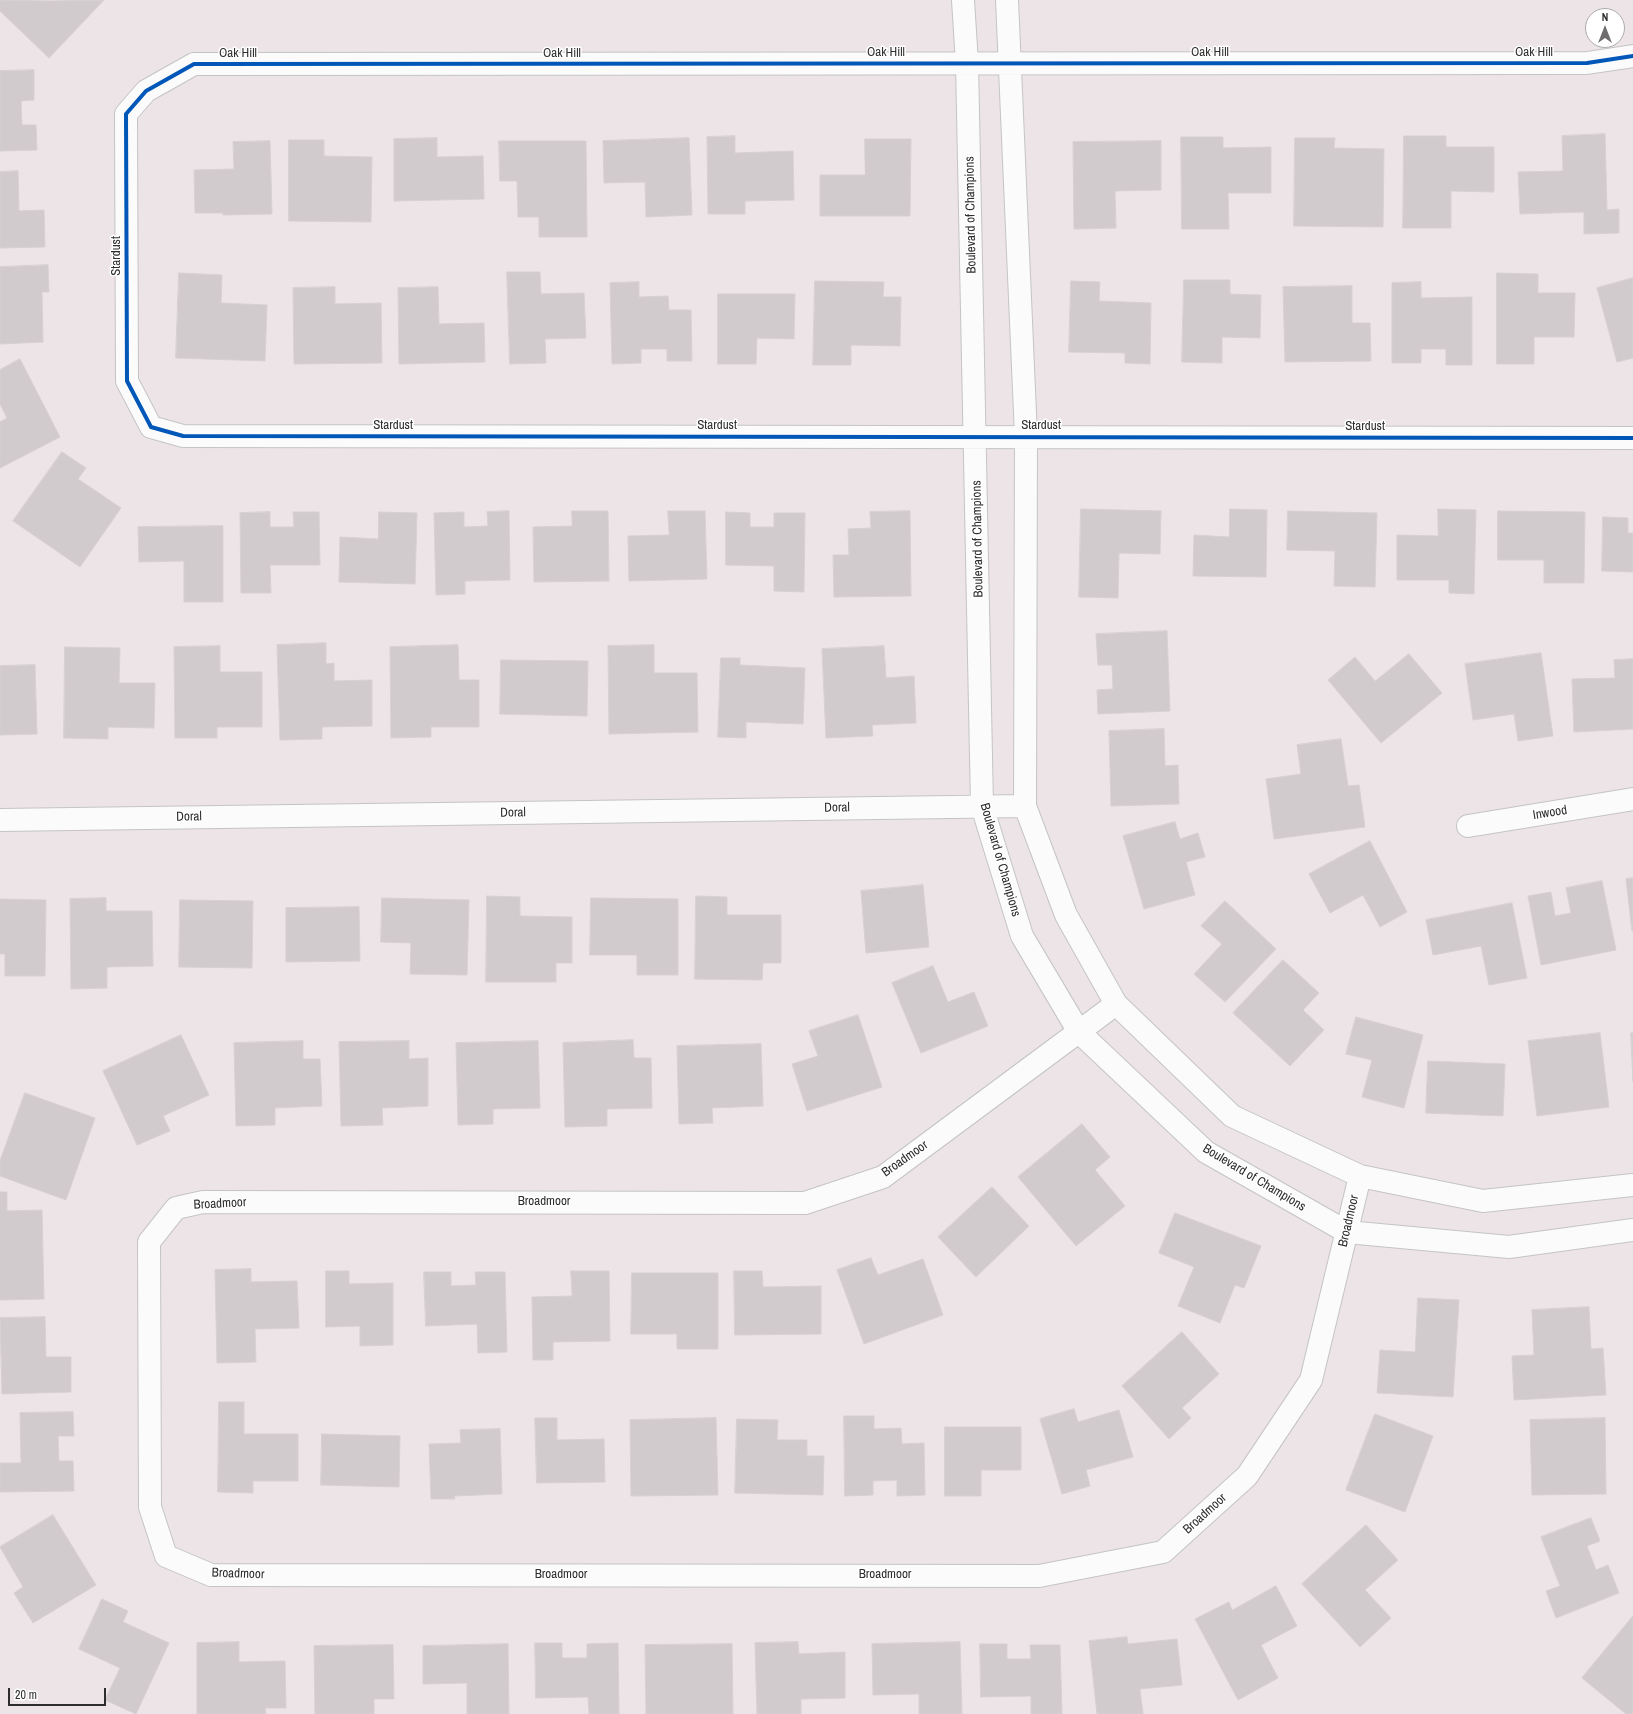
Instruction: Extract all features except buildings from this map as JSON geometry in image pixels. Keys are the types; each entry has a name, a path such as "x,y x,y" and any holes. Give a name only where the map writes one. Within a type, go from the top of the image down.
{"street":[{"name":"Boulevard of Champions","path":"963,0 967,63 976,436 982,806 1022,936 1079,1032 1206,1152 1347,1232 1509,1247 1633,1230"},
{"path":"1007,0 1026,436 1025,806 1066,915 1116,1004 1232,1116 1360,1176 1483,1201 1633,1185"},
{"name":"Oak Hill","path":"146,91 194,64 1587,63 1633,56"},
{"name":"Stardust","path":"146,91 126,114 127,381 151,427 183,436 1633,438"},
{"name":"Inwood","path":"1468,826 1633,799"},
{"name":"Doral","path":"0,820 1025,806"},
{"name":"Broadmoor","path":"1116,1004 883,1177 805,1203 203,1202 176,1208 149,1242 150,1507 166,1556 211,1575 1040,1576 1163,1552 1247,1476 1311,1380 1360,1176"}],"cycle path":[{"path":"1633,56 1587,63 194,64 146,91 126,114 127,381 151,427 183,436 1633,438"}]}
